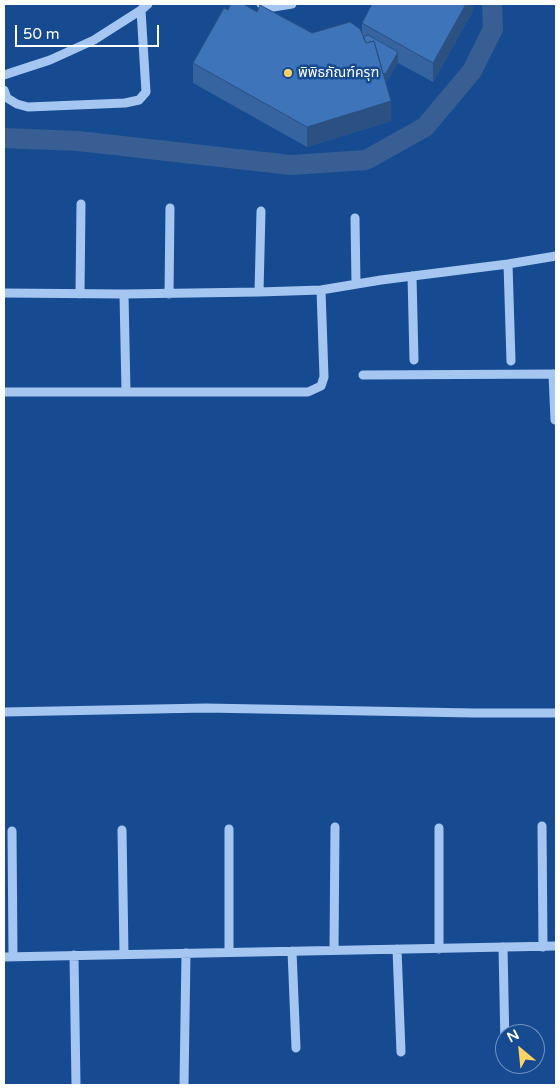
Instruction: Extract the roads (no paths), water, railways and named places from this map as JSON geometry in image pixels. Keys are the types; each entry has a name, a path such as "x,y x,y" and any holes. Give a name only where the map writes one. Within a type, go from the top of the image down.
{"street":[{"path":"261,4 273,7 292,4"},
{"path":"4,75 50,60 94,40 145,7"},
{"path":"4,90 7,98 17,104 28,107 125,103 139,100 146,92 145,7"},
{"path":"80,294 81,204"},
{"path":"169,294 170,208"},
{"path":"259,292 261,211"},
{"path":"355,218 356,284"},
{"path":"4,293 169,294 321,290 556,256"},
{"path":"508,264 511,361"},
{"path":"412,276 414,360"},
{"path":"4,392 308,392 321,386 324,377 321,290"},
{"path":"124,294 126,392"},
{"path":"363,375 555,374 555,420"},
{"path":"4,712 206,708 556,713"},
{"path":"542,826 543,946"},
{"path":"334,950 336,828"},
{"path":"439,828 439,948"},
{"path":"229,829 229,952"},
{"path":"122,830 124,954"},
{"path":"12,831 8,957 556,946"},
{"path":"503,947 505,1024"},
{"path":"397,949 401,1052"},
{"path":"292,951 296,1048"},
{"path":"184,1085 186,953"},
{"path":"74,955 76,1085"}],"waterway":[{"path":"4,138 78,141 291,165 366,160 425,127 472,71 493,29 492,4"}],"place":[{"name":"พิพิธภัณฑ์ครุฑ","path":"288,73"}]}
